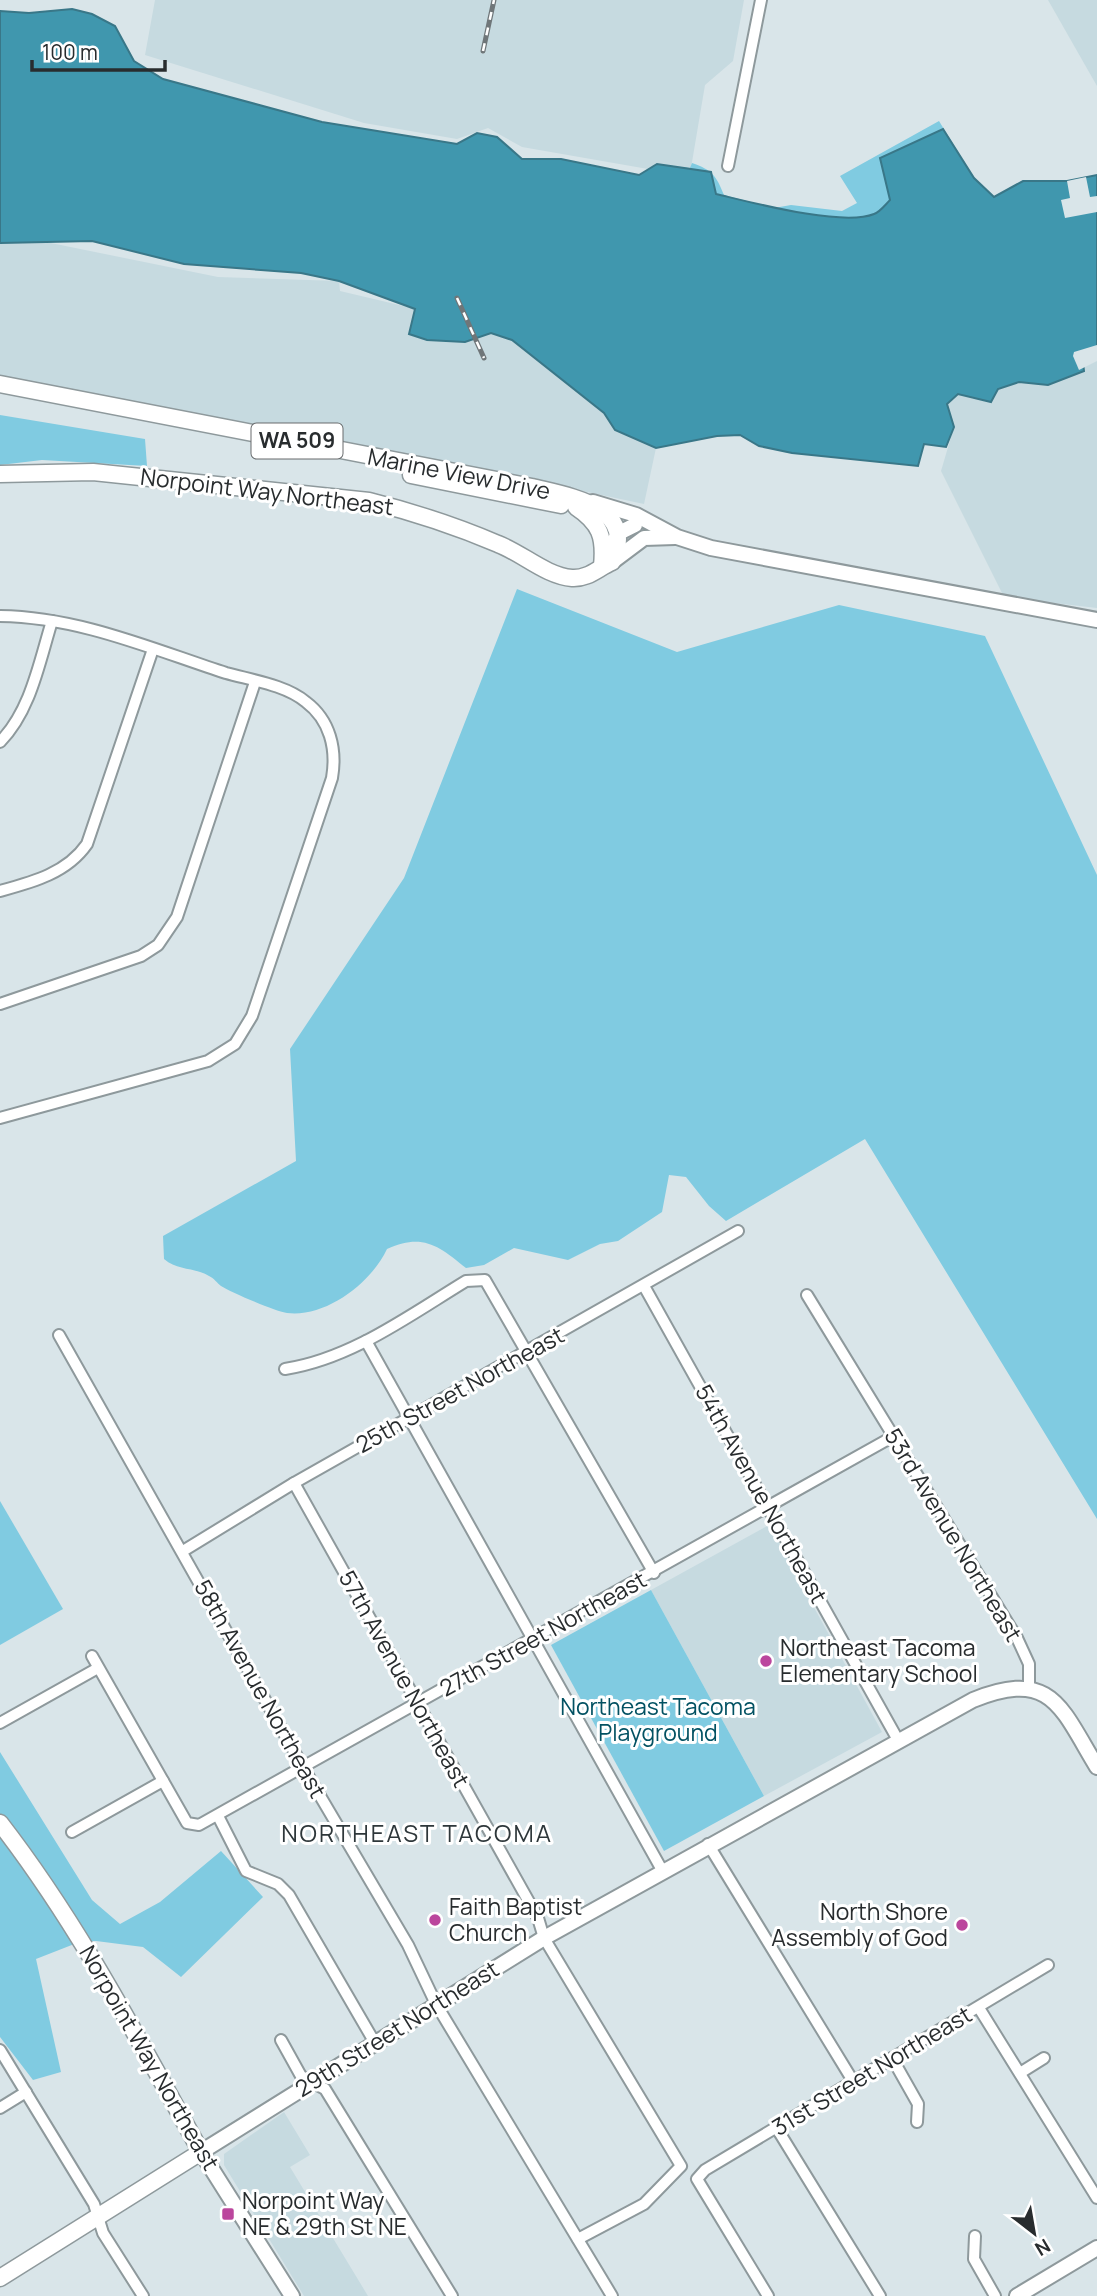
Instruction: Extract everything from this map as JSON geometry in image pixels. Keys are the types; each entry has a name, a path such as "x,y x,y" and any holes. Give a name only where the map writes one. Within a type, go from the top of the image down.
{"main road":[{"name":"Marine View Drive","path":"0,384 506,482 599,508"},
{"name":"Marine View Drive","path":"0,394 576,508 599,508"},
{"name":"Norpoint Way Northeast","path":"0,474 93,472 369,500 500,544 564,577 584,577 606,561"},
{"path":"576,508 597,523 603,538 606,561"},
{"path":"599,508 617,536 606,561"},
{"name":"Norpoint Way Northeast","path":"0,1824 36,1870 82,1941 201,2152"},
{"name":"29th Street Northeast","path":"0,2278 201,2152"}],"street":[{"path":"728,166 761,0"},
{"name":"Marine View Drive","path":"599,508 635,525 672,534 711,548 1097,620"},
{"name":"Marine View Drive","path":"599,508 636,515 672,534"},
{"path":"617,536 635,525"},
{"path":"606,561 644,538 672,534"},
{"path":"0,617 52,621 111,634 294,694 313,708 330,735 334,758 332,778 249,1025 226,1052 197,1065 0,1118"},
{"path":"0,742 19,719 26,704 52,621"},
{"path":"0,891 60,869 76,859 87,844 153,649"},
{"path":"0,1004 133,961 158,945 170,931 177,917 254,681"},
{"name":"25th Street Northeast","path":"183,1551 294,1483 738,1231"},
{"path":"285,1369 306,1366 366,1341 466,1281 485,1280 529,1352 653,1573"},
{"name":"54th Avenue Northeast","path":"644,1286 898,1740"},
{"name":"53rd Avenue Northeast","path":"807,1295 1024,1651 1029,1667 1029,1688"},
{"name":"58th Avenue Northeast","path":"58,1335 183,1551 303,1767 408,1945 436,2004 612,2296"},
{"path":"366,1341 662,1870"},
{"name":"27th Street Northeast","path":"163,1781 190,1825 199,1825 894,1436"},
{"name":"57th Avenue Northeast","path":"294,1483 538,1919 544,1938 681,2166 644,2204 578,2239"},
{"path":"72,1832 163,1781 92,1656"},
{"path":"0,1723 98,1668"},
{"name":"29th Street Northeast","path":"201,2152 544,1938 708,1844 990,1693 1010,1687 1029,1688"},
{"path":"1029,1688 1054,1700 1097,1767"},
{"path":"218,1816 246,1871 278,1884 289,1895 375,2043"},
{"path":"708,1844 853,2081"},
{"name":"31st Street Northeast","path":"768,2296 696,2179 705,2170 1048,1965"},
{"path":"979,2008 1097,2198"},
{"path":"281,2040 301,2076 325,2089 452,2296"},
{"path":"0,2050 99,2216 103,2233 143,2296"},
{"path":"1020,2073 1044,2058"},
{"path":"892,2059 918,2104 917,2122"},
{"path":"0,2108 26,2092"},
{"path":"776,2127 880,2296"},
{"name":"Norpoint Way Northeast","path":"201,2152 292,2296"},
{"path":"975,2236 974,2259 995,2296"},
{"path":"1017,2296 1097,2248"}],"shaded area":[{"path":"155,0 744,0 733,61 705,85 691,168 657,164 648,169 522,147 488,128 457,139 364,123 145,55"},
{"path":"1048,0 1097,0 1097,86"},
{"path":"72,9 92,14 115,26 134,61 163,79 322,122 457,144 477,133 497,137 522,159 561,159 639,175 657,164 711,172 716,194 796,212 841,217 876,213 890,200 880,158 943,129 974,178 994,197 1023,181 1067,181 1097,175 1097,357 1083,362 1084,371 1048,385 1019,382 998,389 991,402 958,394 947,404 954,427 946,447 924,444 918,466 792,453 759,446 740,435 717,436 656,448 615,430 604,413 512,340 491,333 465,342 427,340 409,334 415,309 339,281 301,273 184,264 92,241 0,243 0,11 29,13"},
{"path":"36,240 218,277 339,281 340,291 416,309 409,334 465,342 491,333 512,340 604,413 615,430 656,448 644,504 422,457 0,377 0,243"},
{"path":"1097,357 1097,608 1004,597 941,471 954,427 947,404 959,394 973,399 1019,382 1048,385"},
{"name":"Northeast Tacoma Elementary School","path":"769,1525 882,1732 764,1796 651,1590"},
{"path":"284,2112 310,2155 290,2167 368,2296 304,2296 224,2165 224,2154"}],"green space":[{"path":"939,121 974,178 994,197 1023,181 1067,181 1097,175 993,217 733,219 657,164 690,168 692,163 712,174 724,195 774,208 791,205 842,211 857,203 840,176"},
{"path":"0,415 145,439 147,466 42,460 0,465"},
{"path":"517,589 677,652 839,605 985,636 1097,875 1097,1519 865,1139 726,1221 709,1206 686,1177 669,1175 662,1212 618,1241 600,1244 568,1260 514,1248 484,1265 466,1268 447,1253 429,1244 399,1244 387,1249 371,1274 346,1295 332,1304 302,1313 287,1313 264,1306 226,1289 203,1273 164,1259 163,1236 296,1161 290,1049 404,878"},
{"path":"0,1501 63,1609 0,1645"},
{"name":"Northeast Tacoma Playground","path":"651,1590 764,1796 664,1851 551,1645"},
{"path":"0,1752 92,1900 120,1924 160,1902 221,1851 263,1897 181,1977 143,1947 96,1941 82,1941 36,1959 61,2072 33,2080 0,2037"}],"pier":[{"path":"1086,177 1090,197 1097,196 1097,212 1065,218 1061,200 1070,198 1067,181"},
{"path":"1097,345 1097,361 1079,370 1074,352"}],"railway":[{"path":"483,51 494,0"},
{"path":"457,298 484,358"}],"place":[{"name":"Northeast Tacoma Elementary School","path":"766,1661"},
{"name":"Faith Baptist Church","path":"435,1920"},
{"name":"North Shore Assembly of God","path":"962,1925"},
{"name":"Norpoint Way NE & 29th St NE","path":"228,2214"}],"district":[{"name":"NORTHEAST TACOMA","path":"417,1834"}]}
